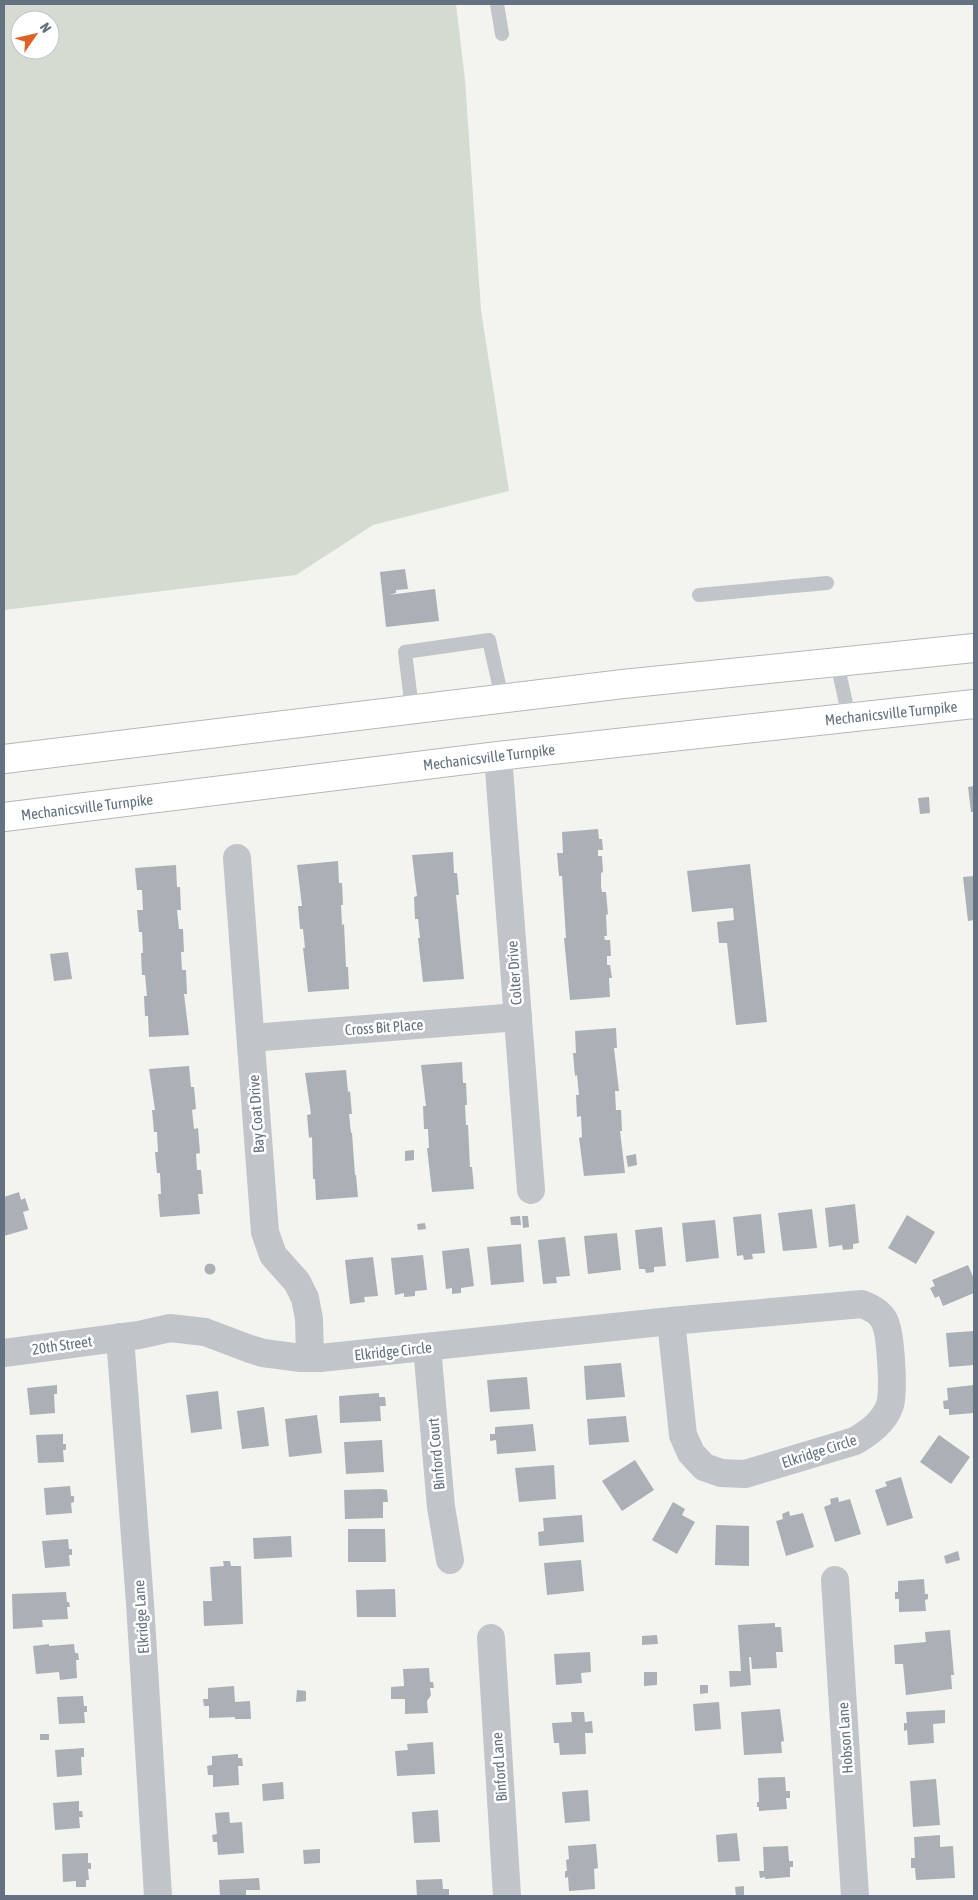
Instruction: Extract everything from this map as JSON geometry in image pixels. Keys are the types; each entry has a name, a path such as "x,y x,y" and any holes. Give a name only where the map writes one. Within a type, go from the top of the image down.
{"highway":[{"path":"4,759 502,698 974,648"},
{"name":"Mechanicsville Turnpike","path":"4,817 498,756 974,704"}],"street":[{"name":"Colter Drive","path":"498,756 531,1190"},
{"name":"Bay Coat Drive","path":"237,858 265,1232 274,1255 297,1282 305,1298 310,1358"},
{"name":"Cross Bit Place","path":"250,1038 518,1017"},
{"name":"Elkridge Circle","path":"120,1338 164,1329 183,1328 205,1332 263,1353 310,1358 671,1321 862,1304 874,1309 884,1319 888,1333 892,1390 890,1406 882,1421 856,1441 745,1474 721,1473 704,1467 691,1452 683,1435 671,1321"},
{"name":"20th Street","path":"4,1353 120,1338"},
{"name":"Elkridge Lane","path":"120,1338 140,1603 158,1896"},
{"name":"Binford Court","path":"427,1347 441,1507 450,1560"},
{"name":"Hobson Lane","path":"835,1580 855,1896"},
{"name":"Binford Lane","path":"491,1638 507,1896"}],"lane":[{"path":"497,4 502,34"},
{"path":"699,595 827,583"},
{"path":"412,709 405,652 489,640 502,698"},
{"path":"837,663 849,717"}],"shaded area":[{"path":"4,4 456,4 465,80 481,310 509,491 373,525 296,575 4,610"}],"building":[{"path":"405,569 408,589 396,590 396,593 389,595 435,589 439,621 386,627 380,572"},
{"path":"974,786 974,812 971,812 968,787"},
{"path":"929,797 930,813 920,814 918,798"},
{"path":"598,829 599,839 602,839 603,850 598,850 598,856 602,856 603,872 601,873 601,887 602,892 606,892 608,914 606,915 607,936 604,936 605,940 610,940 611,956 607,956 607,965 610,965 612,978 609,978 610,997 570,1000 564,938 566,938 562,876 559,876 557,853 563,853 562,832"},
{"path":"453,852 454,873 457,873 459,895 456,895 464,979 423,982 418,938 420,938 418,919 415,919 414,897 417,896 412,855"},
{"path":"338,861 339,883 342,883 342,925 344,924 349,989 308,992 303,948 305,948 303,929 300,929 298,906 302,906 297,865"},
{"path":"750,864 767,1022 736,1025 727,943 719,943 717,922 734,920 733,908 692,912 687,871"},
{"path":"176,865 177,887 180,887 181,910 177,910 179,929 183,929 184,952 181,952 182,970 186,970 187,994 184,994 189,1035 149,1037 148,1016 145,1016 144,996 147,996 145,975 142,975 142,932 139,932 137,910 143,910 142,890 137,890 135,868"},
{"path":"974,876 974,920 968,921 963,877"},
{"path":"68,952 72,979 54,981 50,954"},
{"path":"616,1028 617,1048 614,1048 619,1091 615,1091 616,1110 621,1110 622,1131 620,1131 625,1173 584,1176 579,1138 582,1137 581,1116 577,1117 576,1095 579,1095 573,1053 576,1053 575,1031"},
{"path":"462,1062 463,1083 466,1083 466,1125 468,1125 470,1167 472,1167 474,1189 432,1192 427,1148 429,1148 428,1129 424,1129 423,1106 426,1106 421,1065"},
{"path":"189,1066 191,1087 194,1087 196,1109 192,1110 194,1129 198,1128 200,1153 196,1154 197,1170 201,1170 203,1194 198,1194 200,1214 160,1217 158,1194 161,1194 160,1173 157,1173 155,1152 158,1152 157,1132 154,1132 152,1110 155,1110 149,1069"},
{"path":"346,1070 348,1092 350,1091 352,1114 349,1114 358,1197 316,1200 315,1179 313,1179 312,1137 309,1138 307,1115 311,1114 305,1073"},
{"path":"414,1150 414,1160 405,1161 405,1151"},
{"path":"636,1154 637,1165 628,1167 626,1156"},
{"path":"19,1192 21,1200 25,1198 29,1210 23,1212 28,1229 4,1236 4,1197"},
{"path":"855,1204 859,1243 853,1244 853,1249 843,1250 842,1245 829,1247 825,1208"},
{"path":"812,1209 817,1248 783,1251 778,1213"},
{"path":"761,1214 765,1253 752,1254 753,1259 744,1260 743,1255 737,1256 733,1217"},
{"path":"907,1215 935,1232 916,1264 888,1248"},
{"path":"520,1216 521,1225 511,1225 510,1217"},
{"path":"522,1216 528,1216 529,1227 523,1228"},
{"path":"715,1220 719,1258 686,1262 682,1223"},
{"path":"425,1223 426,1229 418,1230 417,1224"},
{"path":"662,1227 666,1266 654,1267 654,1272 646,1273 645,1269 639,1269 635,1230"},
{"path":"617,1233 621,1270 588,1274 584,1236"},
{"path":"565,1237 570,1276 556,1277 557,1283 543,1284 538,1240"},
{"path":"521,1244 524,1282 491,1285 487,1247"},
{"path":"469,1248 474,1286 461,1288 461,1293 452,1294 452,1288 446,1289 442,1251"},
{"path":"423,1255 427,1290 415,1291 415,1296 404,1297 404,1293 395,1295 391,1258"},
{"path":"373,1257 378,1296 364,1297 365,1302 350,1304 345,1260"},
{"path":"208,1264 212,1264 215,1269 214,1273 208,1274 205,1271 205,1267"},
{"path":"968,1265 974,1279 974,1293 943,1306 939,1296 935,1298 930,1288 935,1286 932,1280"},
{"path":"974,1331 974,1365 949,1367 946,1333"},
{"path":"621,1363 625,1397 586,1400 584,1366"},
{"path":"527,1377 530,1409 490,1412 487,1380"},
{"path":"57,1385 57,1394 54,1394 55,1413 30,1415 27,1388"},
{"path":"974,1385 974,1413 949,1415 949,1409 944,1409 943,1401 948,1400 947,1388"},
{"path":"218,1391 222,1429 191,1433 186,1395"},
{"path":"379,1393 379,1397 385,1397 386,1406 380,1406 381,1421 340,1423 339,1396"},
{"path":"264,1407 269,1446 242,1449 237,1411"},
{"path":"317,1415 322,1453 289,1457 285,1419"},
{"path":"626,1416 629,1442 589,1445 587,1419"},
{"path":"533,1424 536,1451 497,1454 496,1440 490,1441 490,1434 495,1434 495,1427"},
{"path":"63,1434 63,1444 66,1444 66,1450 63,1450 64,1462 38,1463 36,1435"},
{"path":"939,1435 970,1457 951,1484 920,1462"},
{"path":"382,1440 384,1472 346,1474 344,1442"},
{"path":"635,1460 654,1490 622,1511 602,1481"},
{"path":"554,1465 556,1499 519,1502 515,1468"},
{"path":"901,1477 913,1518 887,1526 875,1490 887,1486 885,1482"},
{"path":"70,1486 71,1496 74,1496 74,1502 71,1503 72,1513 46,1515 44,1488"},
{"path":"344,1490 387,1490 388,1502 383,1502 383,1518 345,1519"},
{"path":"838,1497 839,1502 850,1499 861,1534 835,1542 824,1507 831,1504 830,1499"},
{"path":"673,1502 685,1509 682,1515 695,1522 677,1554 652,1540"},
{"path":"789,1511 790,1516 803,1513 814,1547 786,1556 776,1521 783,1519 782,1514"},
{"path":"582,1515 584,1542 539,1546 538,1532 544,1531 543,1518"},
{"path":"716,1525 749,1526 749,1566 715,1565"},
{"path":"348,1529 385,1529 386,1562 348,1562"},
{"path":"291,1536 292,1557 254,1559 253,1538"},
{"path":"68,1539 69,1549 72,1549 72,1555 69,1555 70,1566 45,1568 42,1541"},
{"path":"958,1551 960,1560 946,1564 944,1556"},
{"path":"581,1560 584,1591 547,1595 544,1563"},
{"path":"223,1561 230,1561 231,1566 241,1566 243,1624 204,1626 203,1601 212,1601 210,1567 224,1566"},
{"path":"924,1579 925,1594 928,1594 928,1599 925,1600 926,1611 899,1612 899,1599 895,1599 895,1592 898,1592 898,1581"},
{"path":"395,1589 396,1617 357,1617 356,1590"},
{"path":"66,1592 67,1602 69,1602 70,1607 67,1607 68,1619 42,1620 43,1627 13,1629 12,1594"},
{"path":"775,1623 775,1627 781,1627 783,1652 776,1652 777,1668 752,1669 751,1657 749,1657 751,1685 730,1687 729,1671 741,1671 738,1625"},
{"path":"950,1630 954,1675 951,1675 952,1689 906,1695 903,1664 895,1664 894,1645 926,1642 925,1632"},
{"path":"657,1635 658,1644 642,1645 642,1636"},
{"path":"49,1644 49,1646 74,1644 75,1653 78,1653 79,1660 76,1660 77,1678 60,1680 59,1672 36,1674 33,1646"},
{"path":"590,1652 591,1672 581,1673 582,1683 556,1685 554,1654"},
{"path":"429,1668 430,1682 433,1682 434,1688 430,1688 431,1695 427,1701 428,1713 405,1714 405,1699 391,1699 391,1687 404,1686 403,1669"},
{"path":"644,1672 657,1672 657,1685 644,1686"},
{"path":"700,1685 708,1685 708,1693 700,1694"},
{"path":"234,1686 235,1702 250,1701 251,1719 235,1719 235,1717 209,1718 209,1706 204,1706 203,1699 208,1699 208,1688"},
{"path":"297,1690 306,1691 306,1701 296,1702"},
{"path":"83,1696 84,1706 87,1706 87,1712 84,1712 85,1723 59,1724 57,1697"},
{"path":"719,1702 721,1729 695,1731 693,1704"},
{"path":"780,1709 784,1741 781,1742 782,1753 744,1755 741,1712"},
{"path":"945,1710 945,1723 933,1724 934,1743 908,1745 907,1730 904,1731 904,1723 907,1723 906,1712"},
{"path":"571,1712 584,1712 585,1722 592,1721 593,1733 585,1733 586,1754 560,1755 559,1743 554,1743 552,1723 572,1722"},
{"path":"40,1734 49,1734 49,1740 40,1740"},
{"path":"433,1742 435,1774 397,1776 395,1751 408,1750 407,1744"},
{"path":"84,1748 84,1757 81,1757 82,1775 57,1777 55,1750"},
{"path":"238,1754 238,1758 242,1758 243,1766 238,1766 239,1785 213,1787 213,1775 208,1775 207,1766 212,1765 212,1756"},
{"path":"785,1777 786,1791 790,1791 790,1798 786,1798 787,1809 759,1811 759,1807 757,1807 757,1802 759,1802 758,1778"},
{"path":"936,1779 940,1825 913,1827 910,1781"},
{"path":"283,1782 284,1799 263,1801 262,1784"},
{"path":"588,1790 590,1821 565,1823 562,1792"},
{"path":"79,1801 79,1811 82,1811 83,1817 79,1817 80,1828 55,1830 53,1803"},
{"path":"438,1810 440,1842 414,1843 412,1812"},
{"path":"229,1812 230,1823 242,1822 244,1853 218,1855 217,1842 213,1842 212,1835 217,1834 215,1813"},
{"path":"737,1833 740,1861 718,1862 716,1835"},
{"path":"940,1835 940,1847 953,1846 955,1878 916,1880 915,1868 911,1868 911,1858 915,1858 914,1837"},
{"path":"596,1844 598,1868 594,1869 595,1889 569,1891 568,1877 565,1878 565,1871 567,1871 566,1860 569,1859 568,1846"},
{"path":"788,1846 789,1861 793,1861 793,1867 790,1867 790,1877 760,1878 759,1871 764,1871 763,1847"},
{"path":"320,1849 320,1863 304,1864 303,1850"},
{"path":"88,1853 88,1863 91,1863 91,1869 88,1869 89,1880 86,1880 86,1887 76,1887 76,1881 63,1882 62,1854"},
{"path":"259,1878 260,1890 246,1890 246,1896 220,1896 219,1880"},
{"path":"442,1879 443,1889 449,1889 449,1896 417,1896 416,1880"},
{"path":"744,1886 744,1896 736,1896 735,1887"}]}
